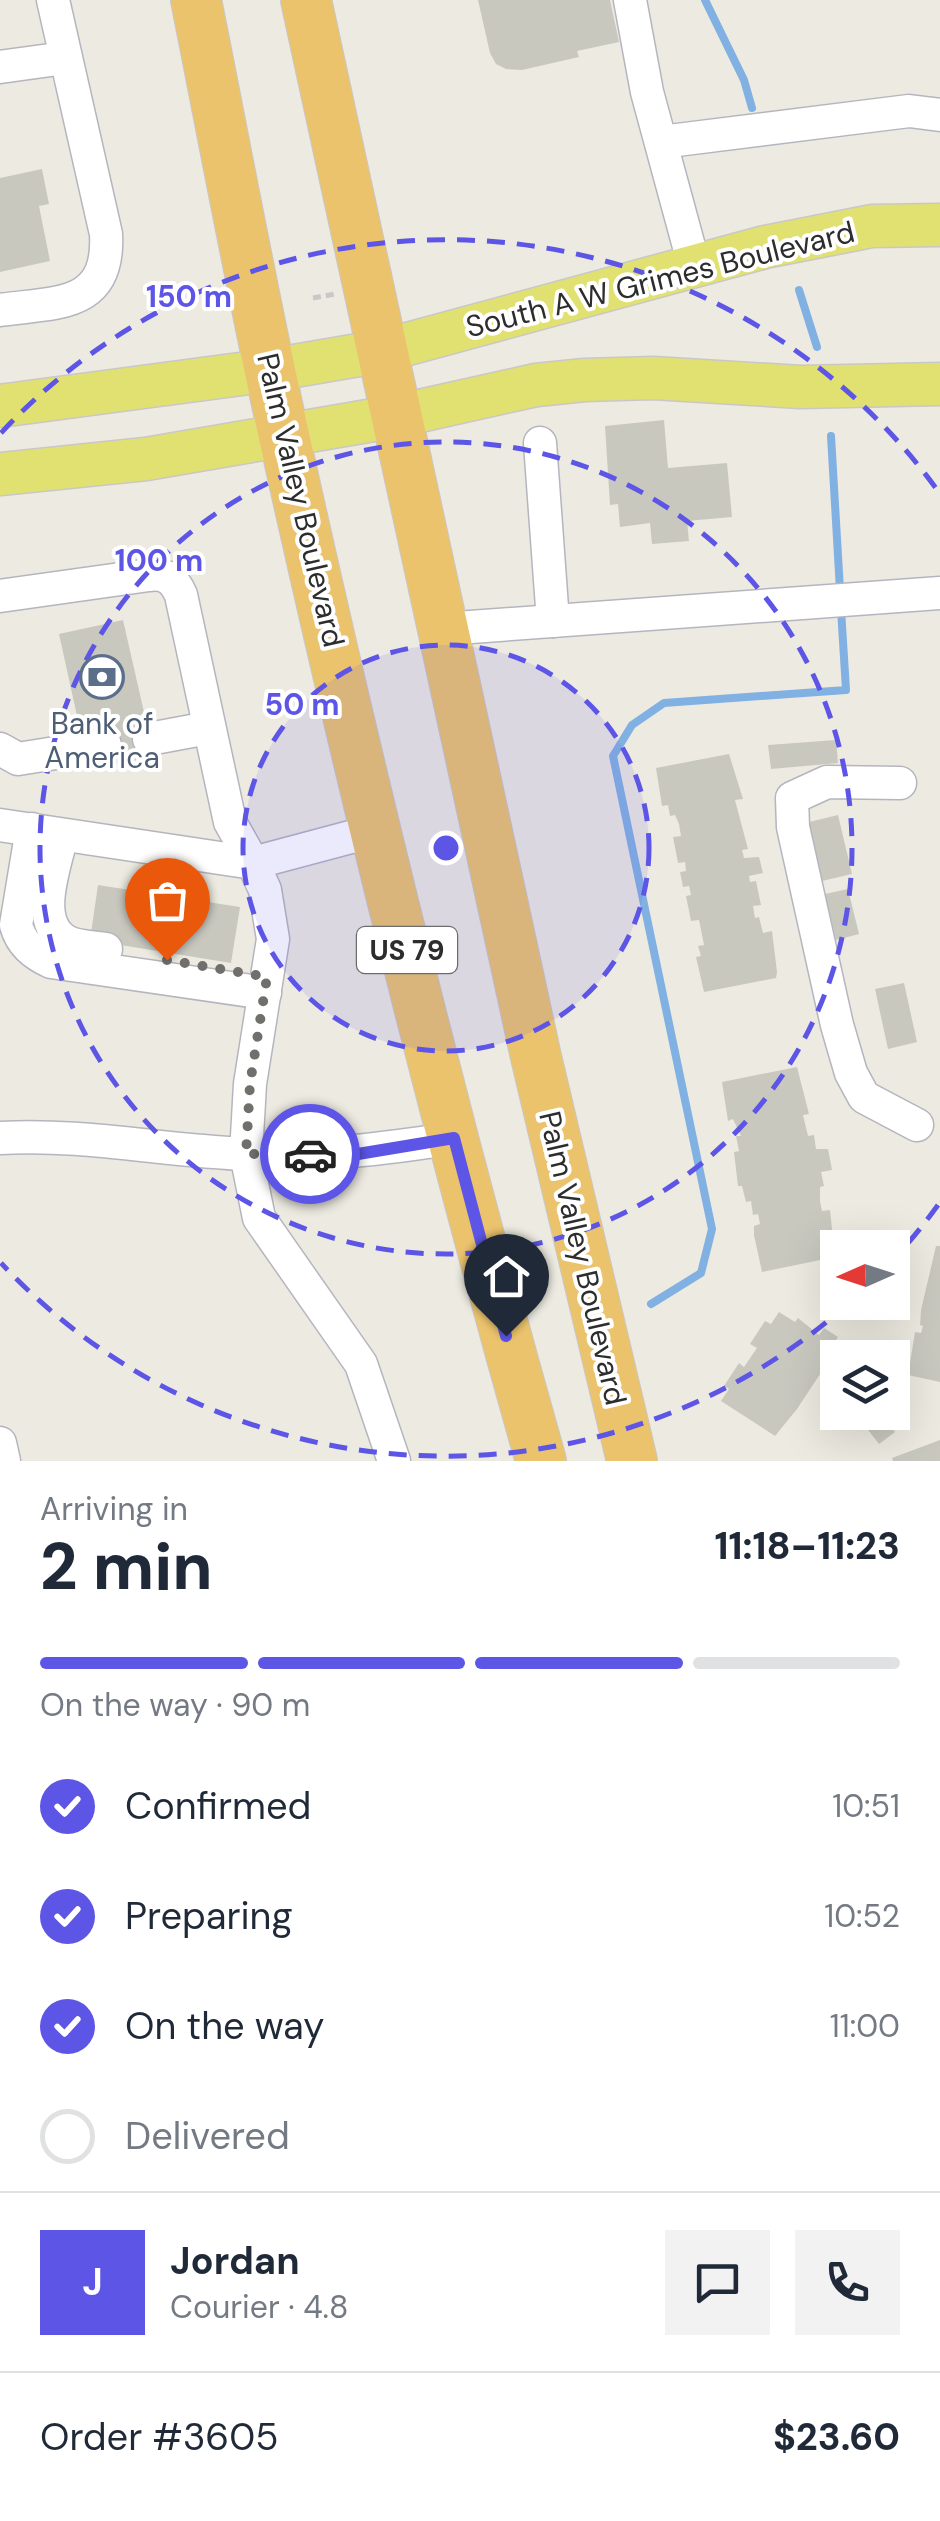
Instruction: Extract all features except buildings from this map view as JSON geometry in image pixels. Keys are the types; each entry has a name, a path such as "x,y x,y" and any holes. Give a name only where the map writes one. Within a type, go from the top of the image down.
{"highway":[{"name":"Palm Valley Boulevard","path":"196,0 284,436 377,830 497,1305 541,1461"},
{"name":"Palm Valley Boulevard","path":"306,0 536,1056 632,1461"},
{"path":"497,1305 528,1327 566,1461"}],"main road":[{"name":"South A W Grimes Boulevard","path":"0,406 382,351 765,246 872,226 940,225"},
{"path":"0,474 146,460 397,416 536,385 585,380 653,378 800,386 940,384"}],"lane":[{"path":"0,310 72,300 99,280 107,254 106,234 53,0"},
{"path":"630,0 647,92 694,265"},
{"path":"0,67 65,58"},
{"path":"661,142 908,111 940,115"},
{"path":"540,443 553,621"},
{"path":"0,596 148,575 168,577 176,583 230,822 253,863 272,924 250,1084 246,1154 259,1218 361,1364 394,1461"},
{"path":"443,629 940,593"},
{"path":"150,739 208,728"},
{"path":"0,749 18,759 105,745"},
{"path":"900,783 827,782 792,798 794,827 851,1073 864,1097 917,1125"},
{"path":"266,985 51,962 33,952 16,925 31,830 253,863 377,830"},
{"path":"0,1138 50,1135 246,1154 358,1154 454,1138"},
{"path":"0,1443 4,1461"}],"path":[{"path":"313,298 341,293"}],"waterway":[{"path":"705,0 744,80 752,108"},
{"path":"799,290 817,347"},
{"path":"831,436 840,590"},
{"path":"651,1304 701,1273 712,1229 613,756 632,725 664,703 846,690 841,609"}],"way so far":[{"path":"167,960 267,977 250,1084 246,1154 310,1154"}],"place":[{"name":"Bank of America","path":"102,677"}],"route":[{"path":"310,1154 358,1154 454,1138 506,1336"}]}
